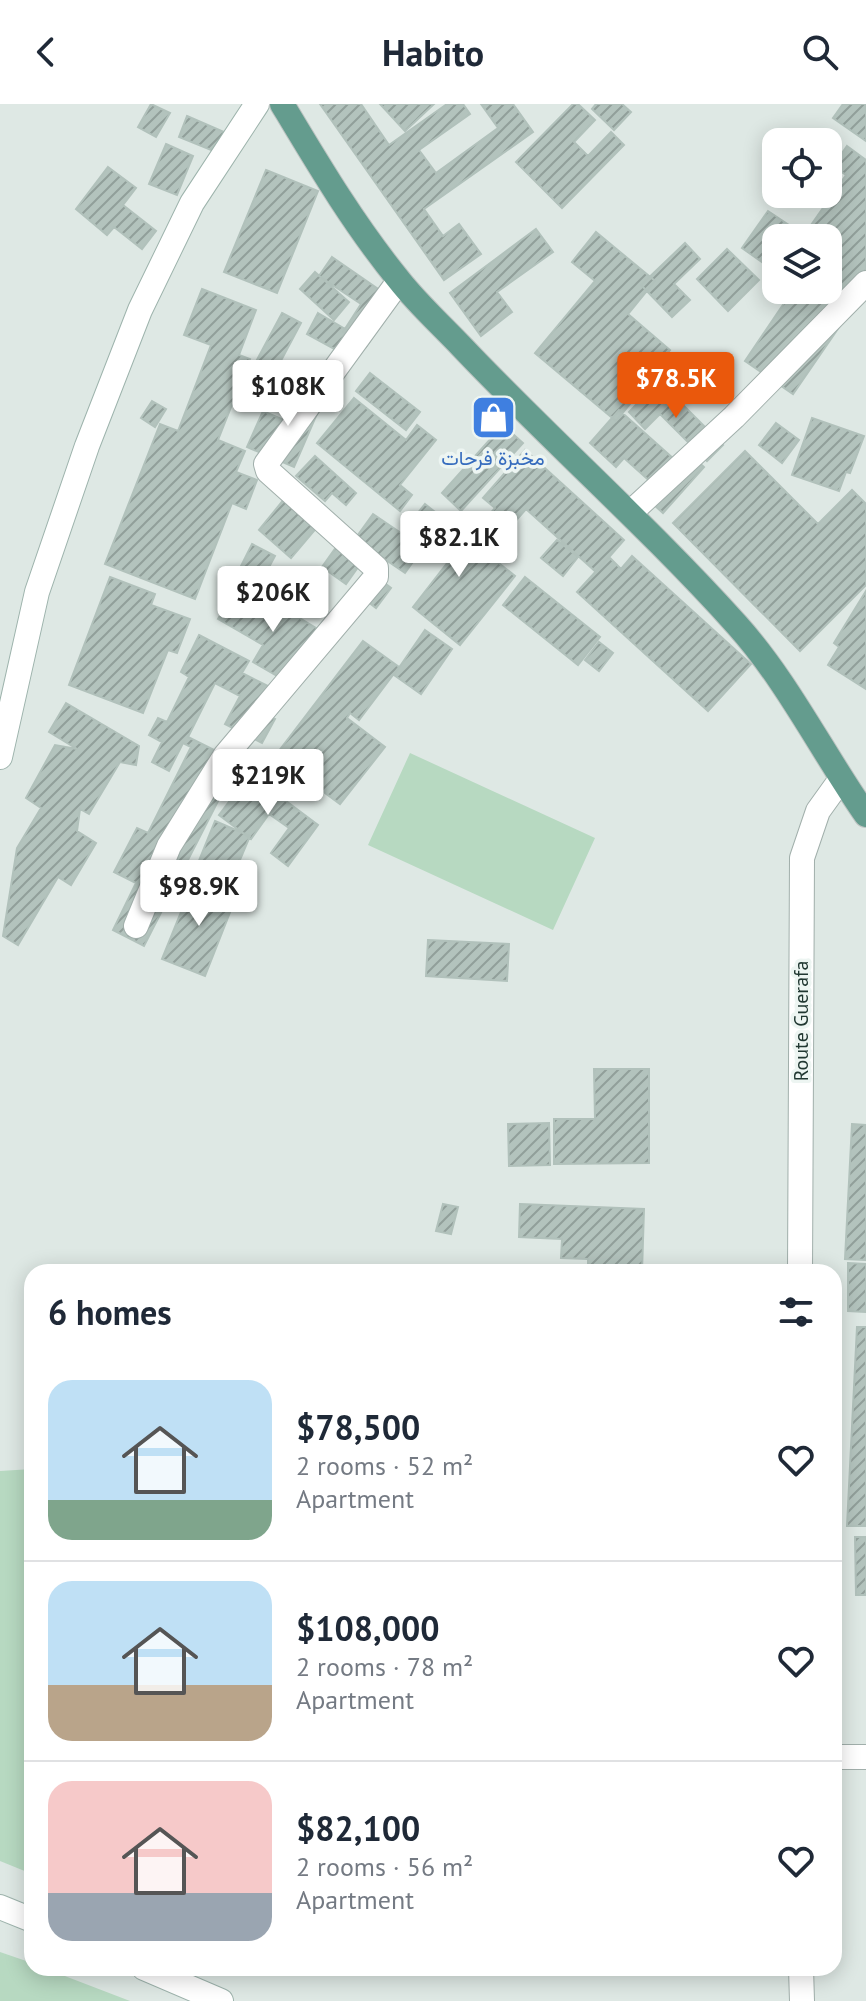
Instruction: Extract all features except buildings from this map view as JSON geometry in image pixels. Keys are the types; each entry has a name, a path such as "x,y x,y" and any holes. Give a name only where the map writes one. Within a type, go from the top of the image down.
{"main road":[{"path":"282,104 333,189 399,281 497,385 630,513 738,626 772,668 866,815"}],"street":[{"path":"0,757 37,592 87,446 140,310 192,203 257,104"},
{"path":"136,926 169,846 225,756 376,577 376,568 268,471 266,464 399,281"},
{"path":"630,513 734,417 866,283"},
{"name":"Route Guerafa","path":"800,1264 802,858 818,811 841,779"},
{"path":"842,1757 866,1757"},
{"path":"0,1907 24,1917"},
{"path":"163,1976 221,2001"},
{"path":"801,1976 802,2001"}],"green space":[{"path":"410,753 595,838 553,930 368,845"},
{"path":"24,1470 24,1871 0,1861 0,1471"},
{"path":"0,1952 24,1960 24,1976 65,1976 130,2001 0,2001"}],"place":[{"name":"مخبزة فرحات","path":"493,418"}]}
